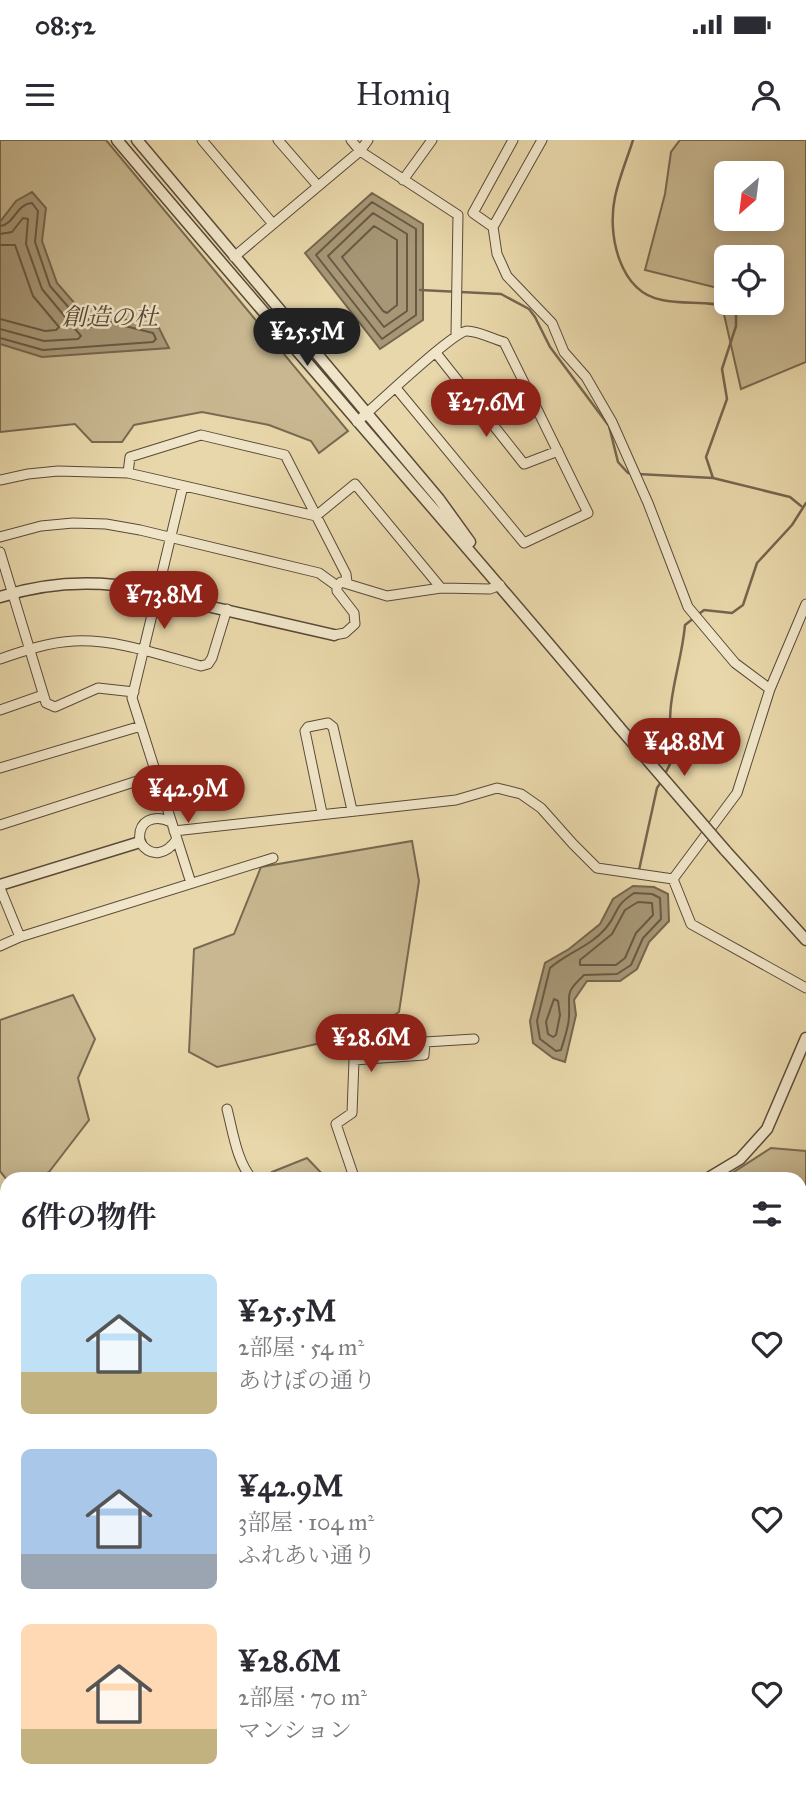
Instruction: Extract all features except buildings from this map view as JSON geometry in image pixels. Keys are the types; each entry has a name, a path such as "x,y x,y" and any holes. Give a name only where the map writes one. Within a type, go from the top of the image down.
{"street":[{"path":"117,140 725,850 806,940"},
{"path":"137,140 439,499 499,583"},
{"path":"202,140 273,224"},
{"path":"278,140 318,186"},
{"path":"351,140 360,151 458,215 456,335"},
{"path":"234,257 360,151 368,140"},
{"path":"403,180 432,140"},
{"path":"493,227 472,213 513,140"},
{"path":"542,140 493,227 496,254 506,276 552,323 564,352 586,377 612,422 648,503 688,607 735,663 770,689"},
{"path":"357,422 456,335 466,331 504,342 588,513 524,543 396,388"},
{"path":"436,353 524,464 558,451"},
{"path":"128,473 130,457 201,435 285,455 346,574 347,583"},
{"path":"0,481 28,474 58,471 128,473 316,516"},
{"path":"316,516 355,484 441,589"},
{"path":"183,486 132,698 191,883"},
{"path":"0,537 41,526 107,524 319,573 337,586 337,591 354,613 355,624 345,634 334,635 158,594 85,582 56,584 0,597"},
{"path":"0,552 46,703 55,707 97,688 134,692"},
{"path":"337,586 341,582 347,583 387,596 441,589 490,589 499,583"},
{"path":"673,879 737,793 770,689 806,604"},
{"path":"0,659 30,649 80,641 100,641 201,666 208,664 227,609"},
{"path":"0,710 43,695"},
{"path":"321,813 305,731 308,727 328,723 333,727 352,810"},
{"path":"0,768 141,726"},
{"path":"0,825 156,775"},
{"path":"174,831 456,800 497,788 521,794 541,808 597,868 673,879"},
{"path":"163,818 174,831 167,851 158,854 150,852 140,842 141,827 148,820 163,818"},
{"path":"20,937 0,887 140,842"},
{"path":"0,946 20,937 273,859"},
{"path":"673,879 691,924 806,988"},
{"path":"718,1172 740,1159 767,1129 806,1038"},
{"path":"352,1172 336,1124 352,1113 354,1060 424,1055 425,1042 474,1039"},
{"path":"227,1109 246,1172"}],"green space":[{"name":"創造の杜","path":"0,140 106,140 348,431 319,453 311,441 269,425 202,412 134,425 122,442 92,442 75,424 0,432"},
{"path":"680,140 806,140 806,362 741,389 724,315 784,315 784,245 714,245 714,287 645,270 665,194 671,152"},
{"path":"412,841 419,881 399,1012 368,1032 217,1067 189,1052 194,949 234,934 261,867"},
{"path":"73,995 95,1039 78,1078 89,1120 49,1172 0,1171 0,1020"},
{"path":"771,1148 806,1151 806,1172 734,1172"},
{"path":"307,1158 320,1172 272,1172"}],"water":[{"path":"32,192 46,208 42,241 57,283 89,320 108,315 159,328 169,348 42,357 0,344 0,222 16,201"},
{"path":"372,193 423,224 423,320 380,349 305,253"},
{"path":"633,886 654,887 668,894 669,921 649,942 637,969 620,981 587,981 574,1000 576,1015 565,1062 553,1058 533,1043 530,1021 545,963 569,949 600,924 613,899"}],"waterway":[{"path":"633,140 613,212 615,244 626,274 635,286 647,295 662,300 732,308 736,315 736,326 722,369 727,399 706,457 713,478"},
{"path":"420,290 501,294 529,309 550,347 609,426 618,462 628,473 632,473"},
{"path":"638,474 713,478 790,497 801,506"},
{"path":"664,776 675,754 671,737 671,705 685,625 704,610 732,613 743,605 757,563 792,525 806,503"},
{"path":"639,870 657,788 661,782"}]}
